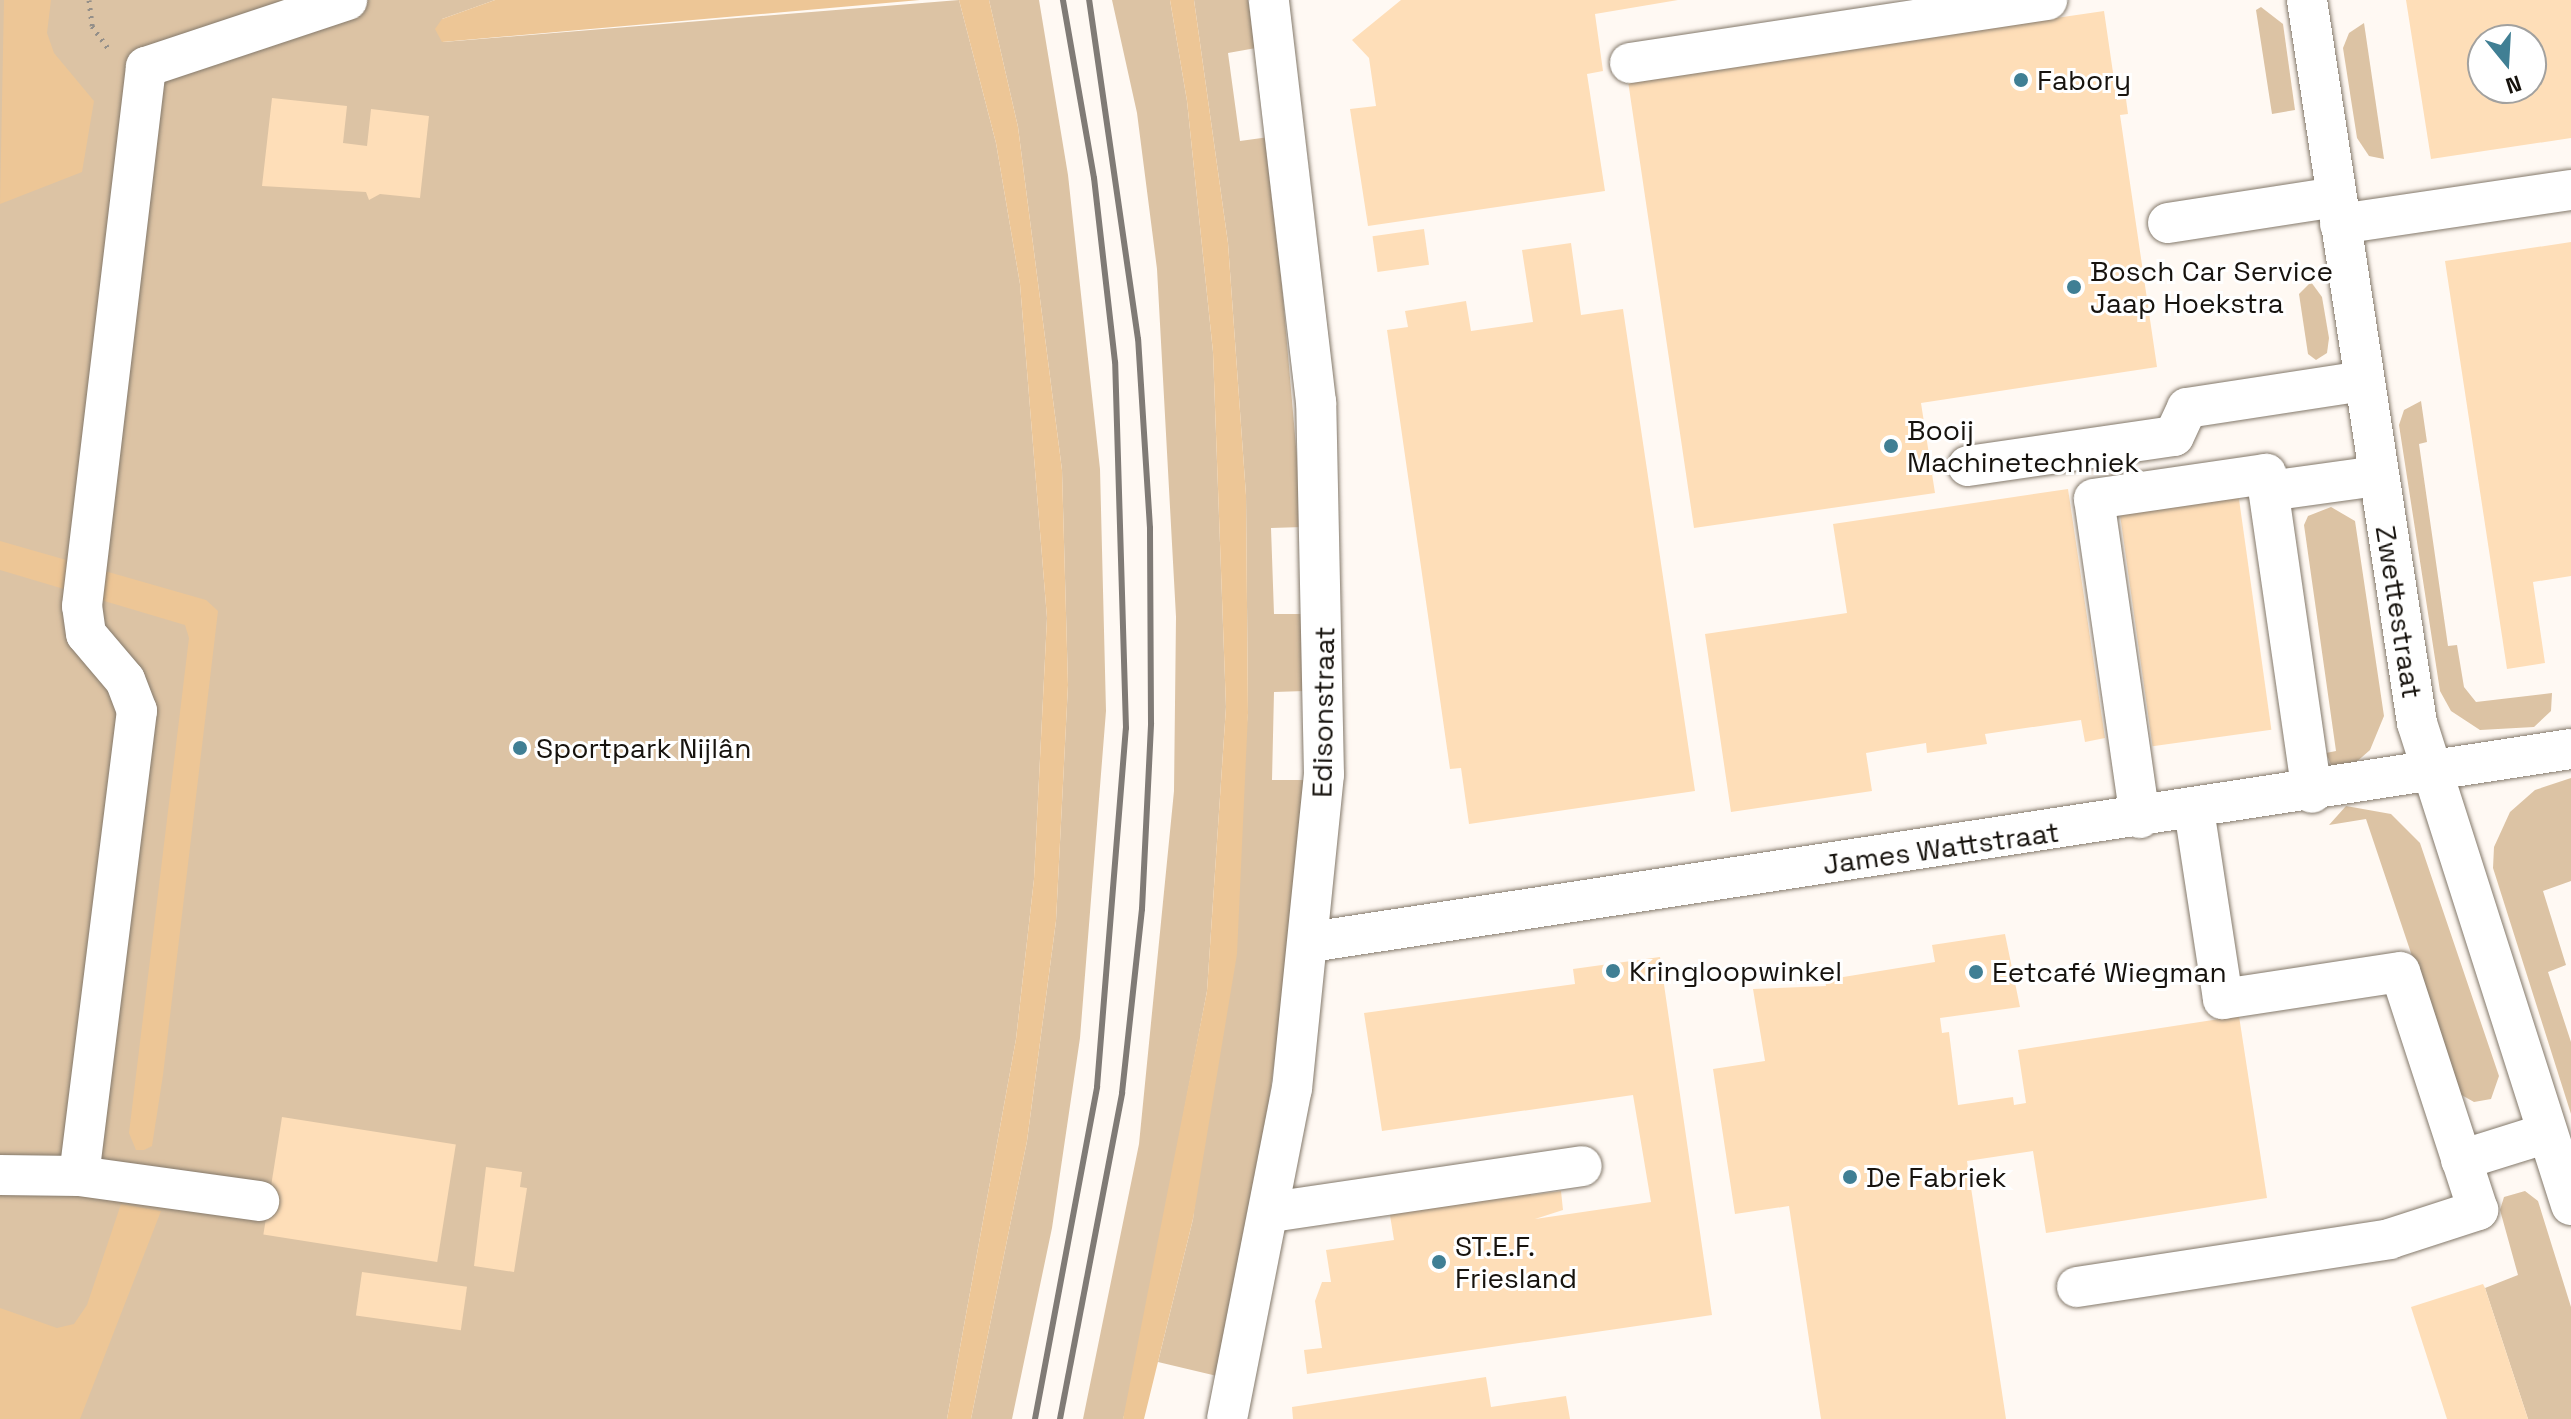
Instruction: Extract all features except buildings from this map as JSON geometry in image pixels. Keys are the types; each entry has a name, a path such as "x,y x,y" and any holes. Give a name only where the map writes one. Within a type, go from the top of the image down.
{"street":[{"path":"79,1176 137,711 125,680 86,634 85,580 146,67 347,0"},
{"name":"Edisonstraat","path":"1227,1419 1271,1212 1311,942 1324,775 1321,490 1295,185 1269,0"},
{"path":"1630,63 2047,0"},
{"name":"Zwettestraat","path":"2307,0 2408,679 2429,774 2571,1205"},
{"path":"2168,223 2571,190"},
{"path":"1968,466 2174,436 2187,408 2363,381"},
{"path":"2140,818 2094,499 2266,474 2312,793"},
{"path":"2269,491 2377,476"},
{"name":"James Wattstraat","path":"1311,942 2312,793 2571,749"},
{"path":"2077,1287 2389,1239 2478,1210 2400,972 2223,999 2194,810"},
{"path":"2461,1160 2547,1133"},
{"path":"1271,1212 1582,1166"},
{"path":"0,1175 79,1176 259,1201"}],"path":[{"path":"89,0 92,26 105,47 128,64 146,67"}],"shaded area":[{"name":"Sportpark Nijlân","path":"0,0 495,0 442,19 443,42 959,0 996,143 1020,284 1047,618 1034,879 1016,1039 947,1419 0,1419"},
{"path":"4,0 51,0 47,33 54,53 94,101 82,172 0,204"},
{"path":"495,0 920,0 442,42 435,29 442,19"},
{"path":"959,0 989,0 1018,127 1062,470 1068,685 1056,921 1027,1141 971,1419 947,1419 1016,1039 1034,879 1047,618 1020,284 996,143"},
{"path":"989,0 1039,0 1068,175 1100,469 1106,711 1080,1038 1052,1228 1012,1419 971,1419 1027,1141 1056,921 1068,685 1062,470 1018,127"},
{"path":"1112,0 1170,0 1187,101 1213,352 1226,707 1207,991 1130,1395 1123,1419 1083,1419 1139,1144 1174,791 1176,617 1157,269 1137,113"},
{"path":"1170,0 1194,0 1228,243 1246,495 1248,713 1237,954 1193,1219 1144,1419 1123,1419 1207,991 1226,707 1213,352 1187,101"},
{"path":"1194,0 1248,0 1256,48 1228,53 1240,141 1269,137 1303,527 1271,528 1274,614 1305,614 1305,691 1274,692 1272,780 1304,780 1290,945 1264,1138 1217,1376 1158,1362 1193,1219 1248,713 1246,495 1228,243"},
{"path":"2261,7 2283,24 2295,110 2272,114 2256,10"},
{"path":"2364,23 2384,159 2369,156 2357,138 2343,48 2349,33"},
{"path":"2311,282 2322,297 2329,338 2327,353 2316,360 2308,354 2299,294"},
{"path":"2421,401 2427,442 2419,444 2448,646 2457,645 2464,687 2476,702 2552,693 2551,711 2534,727 2480,730 2451,711 2440,691 2399,425 2404,410"},
{"path":"2331,507 2355,521 2384,716 2370,750 2354,764 2332,767 2326,753 2336,751 2304,525 2308,516"},
{"path":"0,541 206,600 218,611 163,1075 152,1146 144,1150 136,1150 129,1133 189,638 185,625 0,570"},
{"path":"2571,778 2571,881 2543,891 2566,965 2548,972 2571,1042 2571,1114 2493,868 2494,847 2510,812 2535,790"},
{"path":"2346,806 2391,814 2420,843 2499,1076 2491,1099 2474,1102 2458,1093 2366,819 2329,825"},
{"path":"2525,1191 2538,1201 2571,1307 2571,1419 2528,1419 2485,1288 2518,1275 2500,1210 2504,1197"},
{"path":"121,1204 161,1211 80,1419 0,1419 0,1308 57,1328 74,1324 87,1305"}],"railway":[{"path":"1035,1419 1097,1087 1126,728 1115,362 1094,178 1063,0"},
{"path":"1060,1419 1122,1093 1142,909 1151,723 1150,528 1138,339 1089,0"}],"place":[{"name":"Fabory","path":"2021,80"},
{"name":"Bosch Car Service Jaap Hoekstra","path":"2074,287"},
{"name":"Booij Machinetechniek","path":"1891,446"},
{"name":"Sportpark Nijlân","path":"520,748"},
{"name":"Kringloopwinkel","path":"1613,971"},
{"name":"Eetcafé Wiegman","path":"1976,972"},
{"name":"De Fabriek","path":"1850,1177"},
{"name":"ST.E.F. Friesland","path":"1439,1262"}]}
